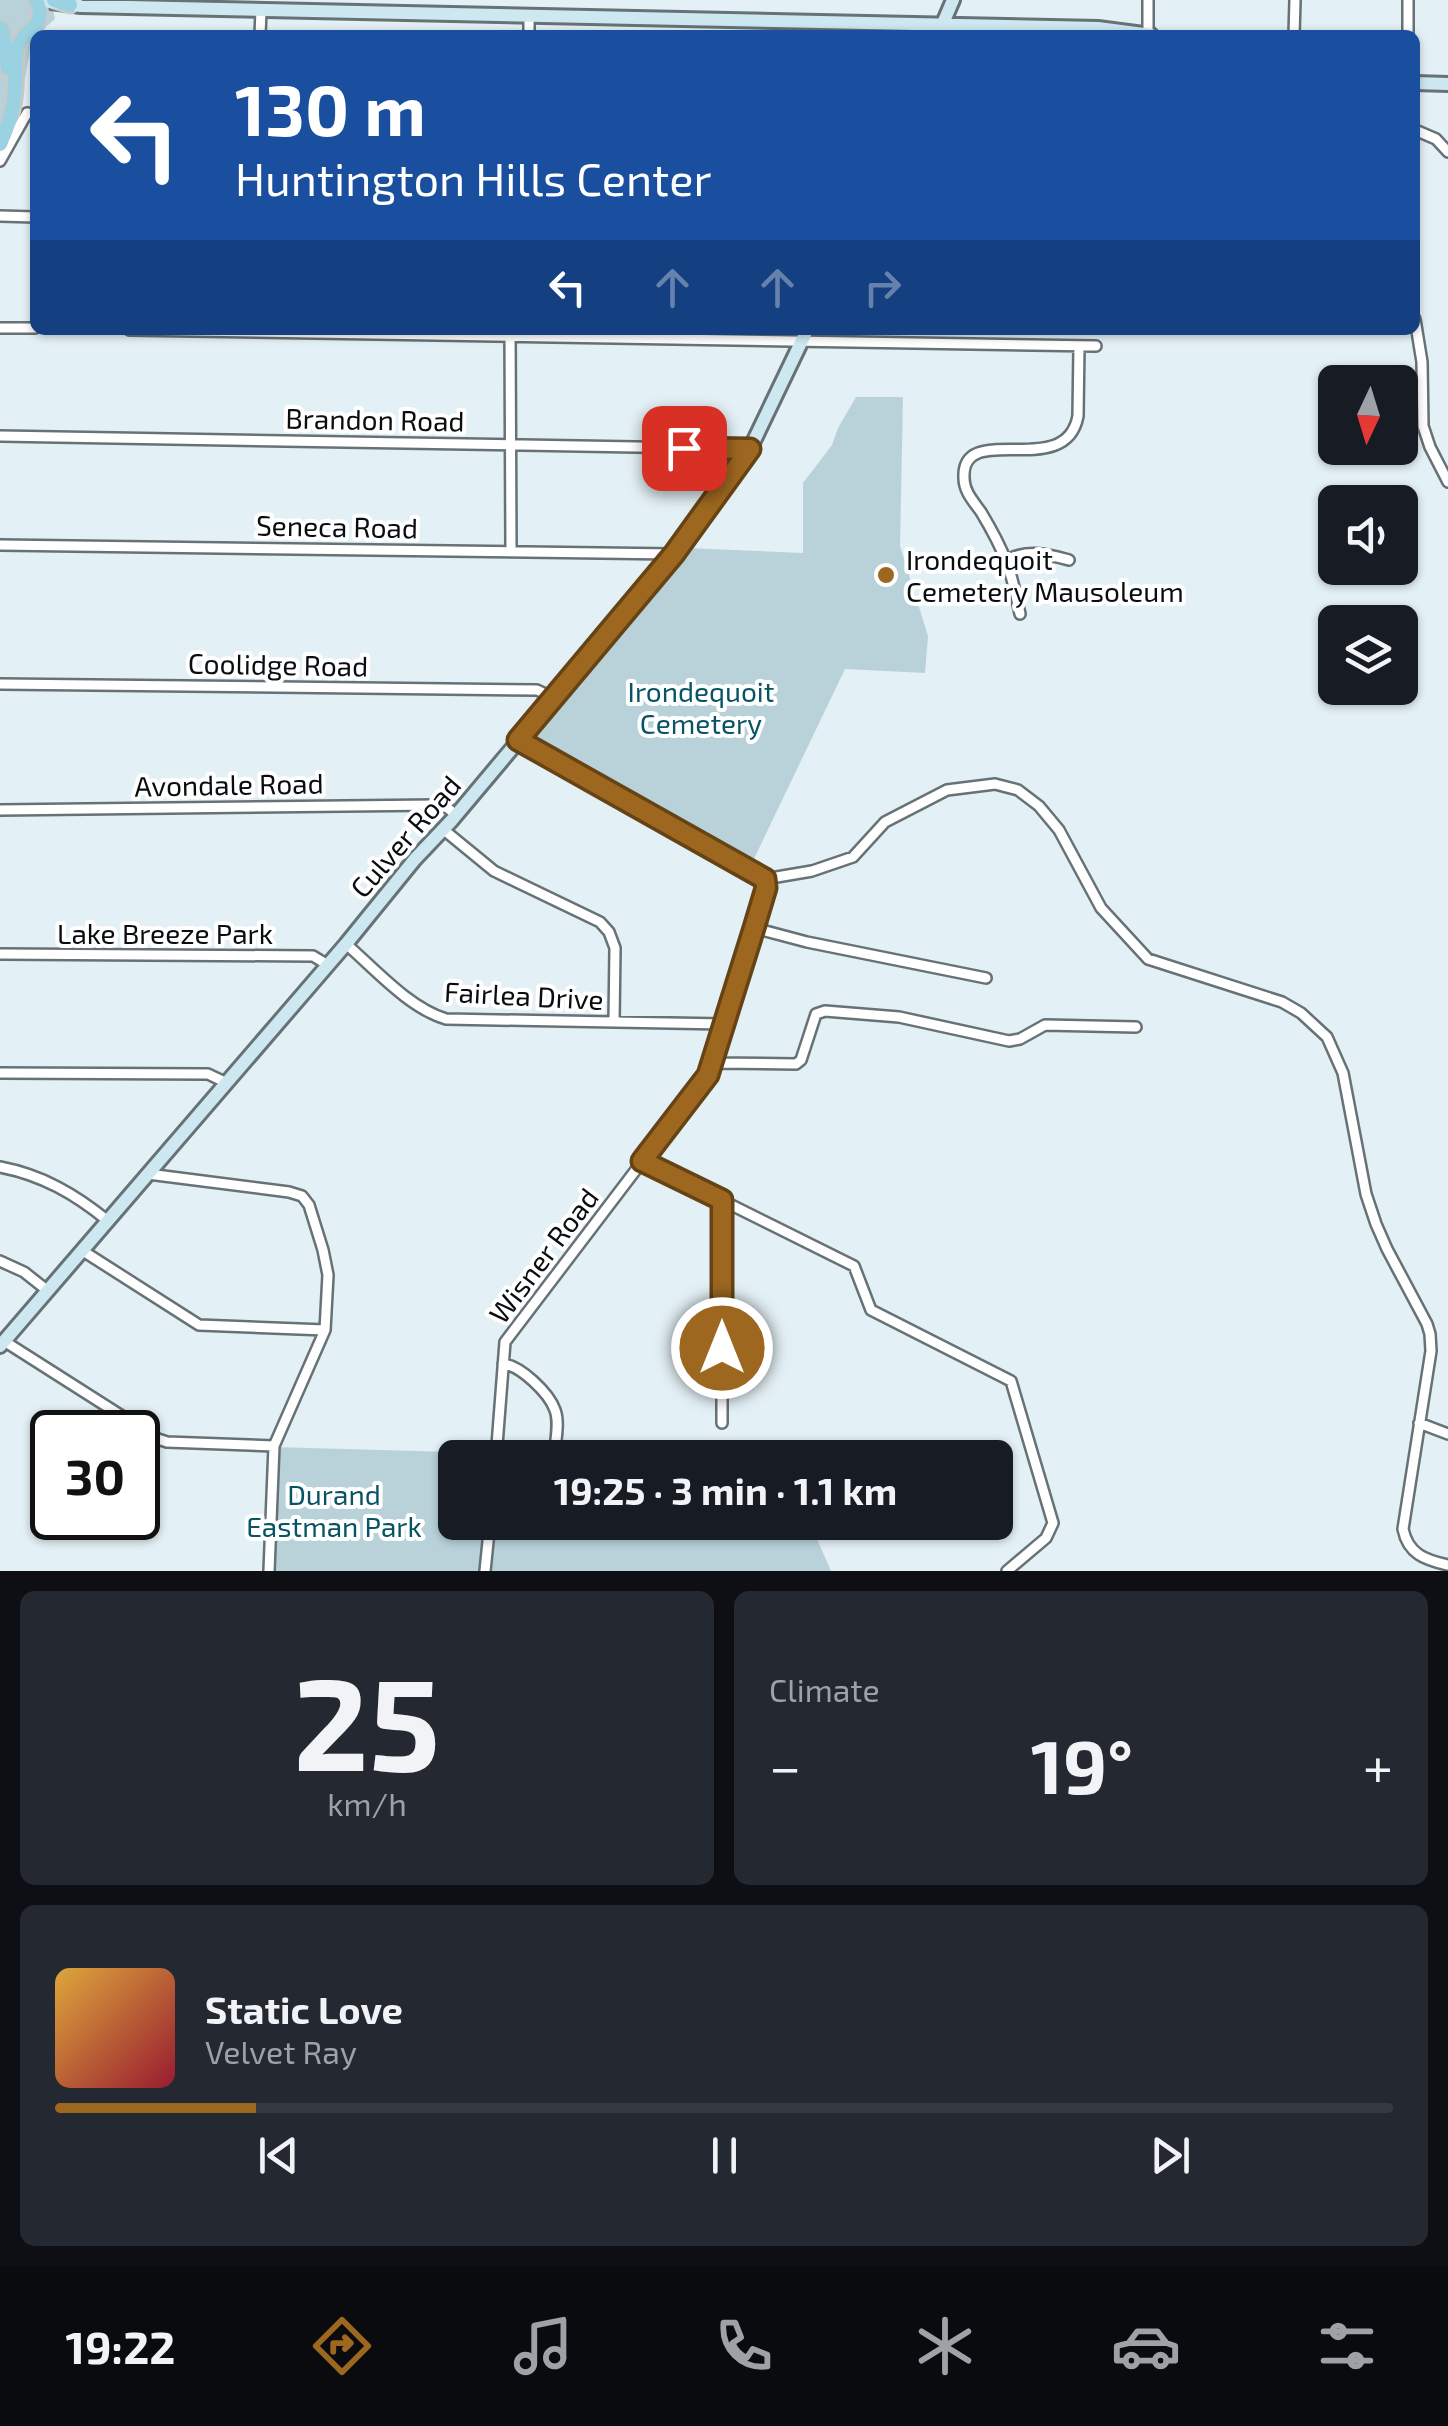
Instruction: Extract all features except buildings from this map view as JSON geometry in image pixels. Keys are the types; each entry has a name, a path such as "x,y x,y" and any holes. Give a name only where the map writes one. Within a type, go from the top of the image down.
{"main road":[{"path":"33,29 40,13 37,0 75,6 940,30 953,0"},
{"path":"54,0 75,6"},
{"path":"33,29 56,12 75,6"},
{"path":"1,28 16,36 30,30"},
{"path":"0,118 8,80 1,28"},
{"path":"0,144 13,106 17,51 30,32"},
{"path":"1420,83 1448,84"},
{"name":"Culver Road","path":"2,1344 415,859 444,830 674,554 750,449 805,335"}],"street":[{"path":"1148,0 1150,30"},
{"path":"1294,30 1295,0"},
{"path":"1408,0 1408,30"},
{"path":"260,30 261,10"},
{"path":"529,30 530,16"},
{"path":"0,161 30,114"},
{"path":"1420,132 1436,139 1448,152"},
{"path":"0,216 30,217"},
{"path":"0,328 30,328"},
{"path":"510,335 511,551"},
{"path":"570,335 782,342 805,335 1096,346"},
{"path":"1418,335 1424,426 1448,482"},
{"path":"1020,614 1006,560 967,491 964,474 975,455 988,450 1048,448 1070,436 1078,416 1079,346"},
{"name":"Brandon Road","path":"0,436 750,449"},
{"name":"Seneca Road","path":"0,546 674,554"},
{"path":"1006,560 1036,552 1069,560"},
{"name":"Coolidge Road","path":"0,684 537,690 554,698"},
{"path":"518,740 765,879 812,871 853,857 886,822 948,790 995,784 1018,790 1040,806 1059,830 1102,908 1148,959 1282,1002 1316,1025 1333,1048 1343,1072 1376,1224 1430,1334 1420,1422 1402,1520 1404,1536 1412,1550 1448,1566"},
{"name":"Avondale Road","path":"0,810 418,804 444,806 456,815"},
{"path":"444,830 494,871 605,926 615,948 614,1022"},
{"name":"Wisner Road","path":"497,1440 505,1342 708,1075 766,888 765,879"},
{"path":"754,928 986,978"},
{"name":"Fairlea Drive","path":"346,944 413,1002 435,1016 453,1020 724,1024"},
{"name":"Lake Breeze Park","path":"0,954 313,956 328,965"},
{"path":"712,1062 796,1064 801,1060 816,1014 825,1010 888,1016 1008,1041 1045,1025 1136,1027"},
{"path":"0,1072 208,1074 226,1083"},
{"path":"642,1161 854,1266 871,1310 1011,1381 1053,1523 1046,1538 1007,1571"},
{"path":"0,1167 50,1182 108,1221"},
{"path":"148,1174 302,1196 323,1250 328,1275 325,1330 274,1446 269,1571"},
{"path":"722,1200 722,1423"},
{"path":"82,1251 198,1325 325,1330"},
{"path":"0,1261 48,1290"},
{"path":"2,1344 158,1440 274,1446"},
{"path":"503,1364 511,1364 528,1376 552,1406 555,1440"},
{"path":"1420,1422 1448,1434"},
{"path":"485,1571 488,1540"}],"green space":[{"path":"0,0 51,0 55,19 42,30 30,30 17,124 0,156"},
{"name":"Irondequoit Cemetery","path":"856,397 903,397 900,546 928,636 925,673 845,669 751,865 539,746 532,734 687,548 803,553 803,483 832,445"},
{"name":"Durand Eastman Park","path":"274,1447 438,1452 438,1540 817,1540 831,1571 270,1571"}],"place":[{"name":"Irondequoit Cemetery Mausoleum","path":"886,575"}],"route":[{"path":"684,448 750,449 674,554 518,740 765,879 766,888 708,1075 642,1161 722,1200 722,1348"}]}
